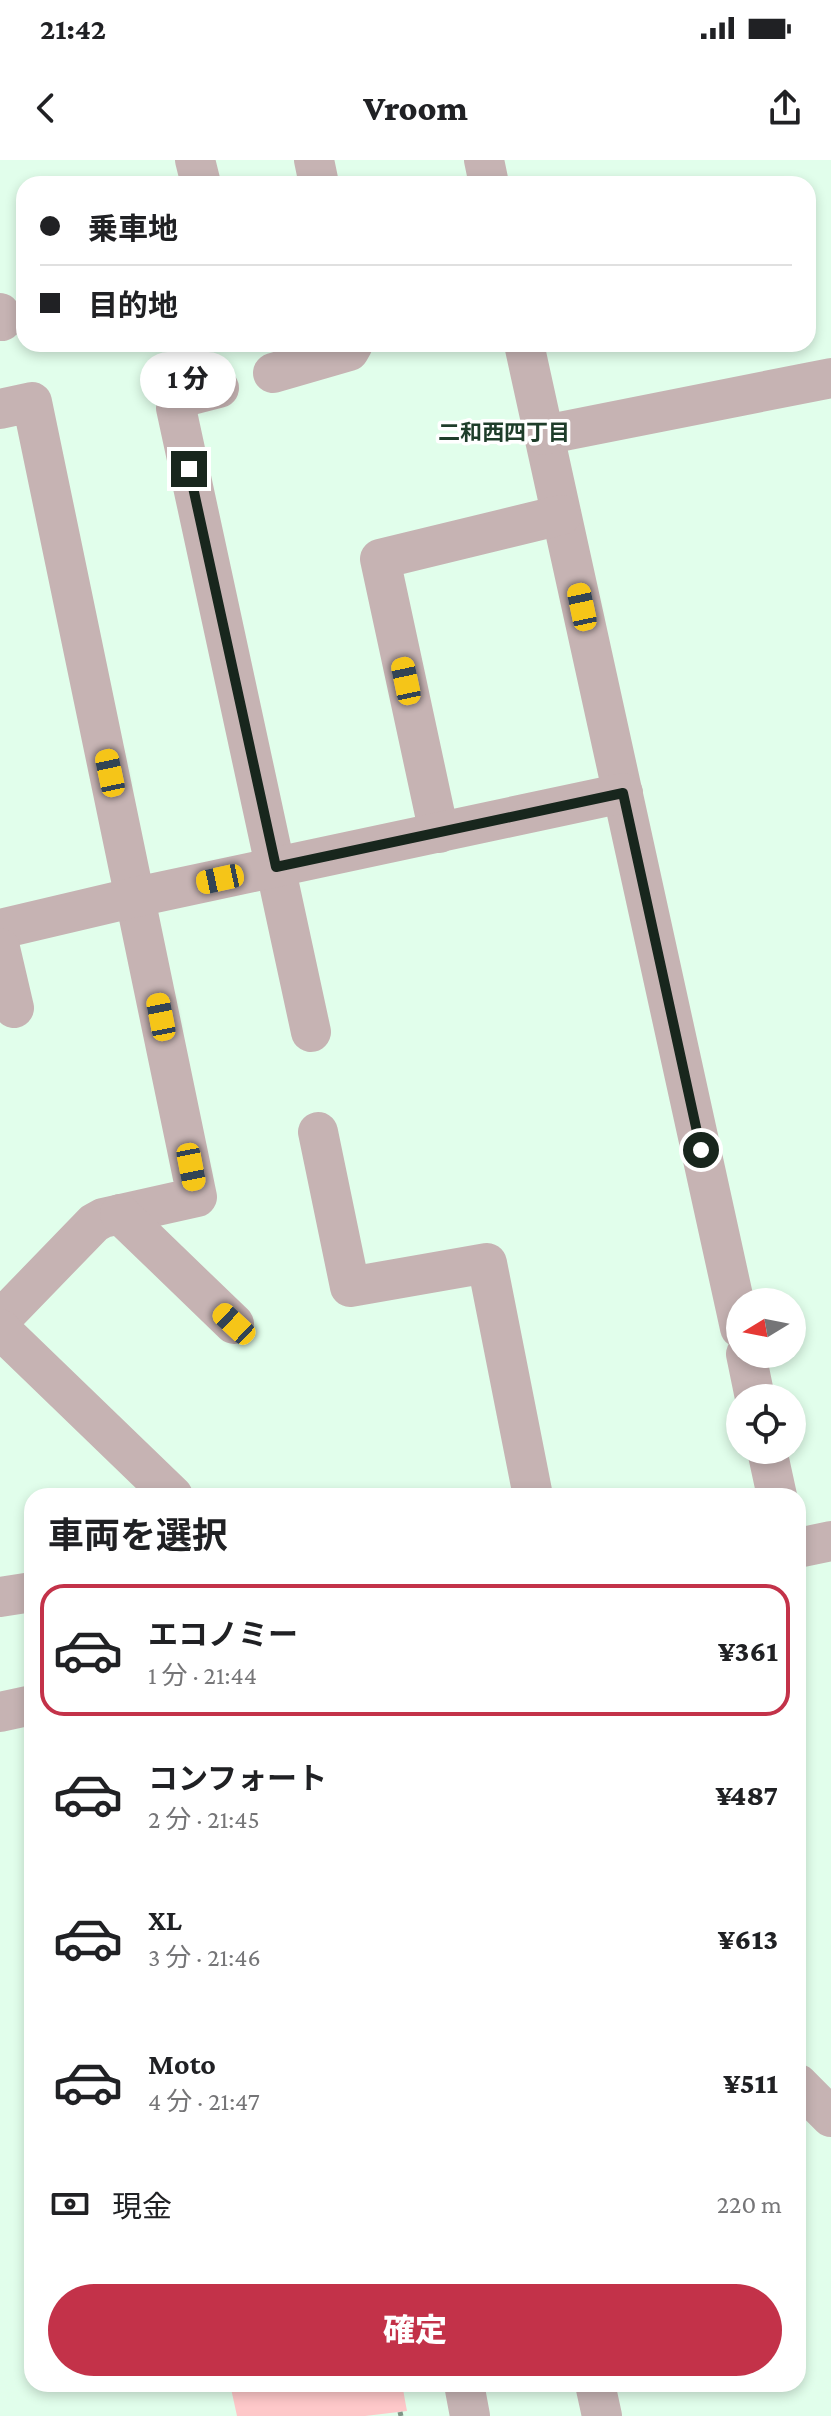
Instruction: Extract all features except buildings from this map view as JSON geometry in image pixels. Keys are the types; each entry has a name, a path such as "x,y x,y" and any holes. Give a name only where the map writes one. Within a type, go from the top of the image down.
{"street":[{"path":"273,373 346,352"},
{"path":"526,352 731,1288"},
{"path":"544,435 831,378"},
{"path":"219,388 180,398 176,408 311,1032"},
{"path":"0,409 32,402 197,1197 94,1223 0,1320"},
{"path":"439,833 380,559 561,515"},
{"path":"0,929 623,793"},
{"path":"0,948 14,1008"},
{"path":"318,1132 350,1287 487,1263 531,1488"},
{"path":"120,1214 234,1324"},
{"path":"0,1329 165,1488"},
{"path":"770,1464 775,1488"},
{"path":"806,1546 831,1541"},
{"path":"0,1597 24,1593"},
{"path":"0,1712 24,1707"},
{"path":"806,2092 831,2117"},
{"path":"466,2392 470,2416"},
{"path":"597,2392 602,2416"}],"shaded area":[{"path":"232,2392 403,2392 407,2411 365,2416 237,2416"}],"district":[{"name":"二和西四丁目","path":"504,432"}],"route":[{"path":"189,469 276,867 623,793 701,1150"}]}
